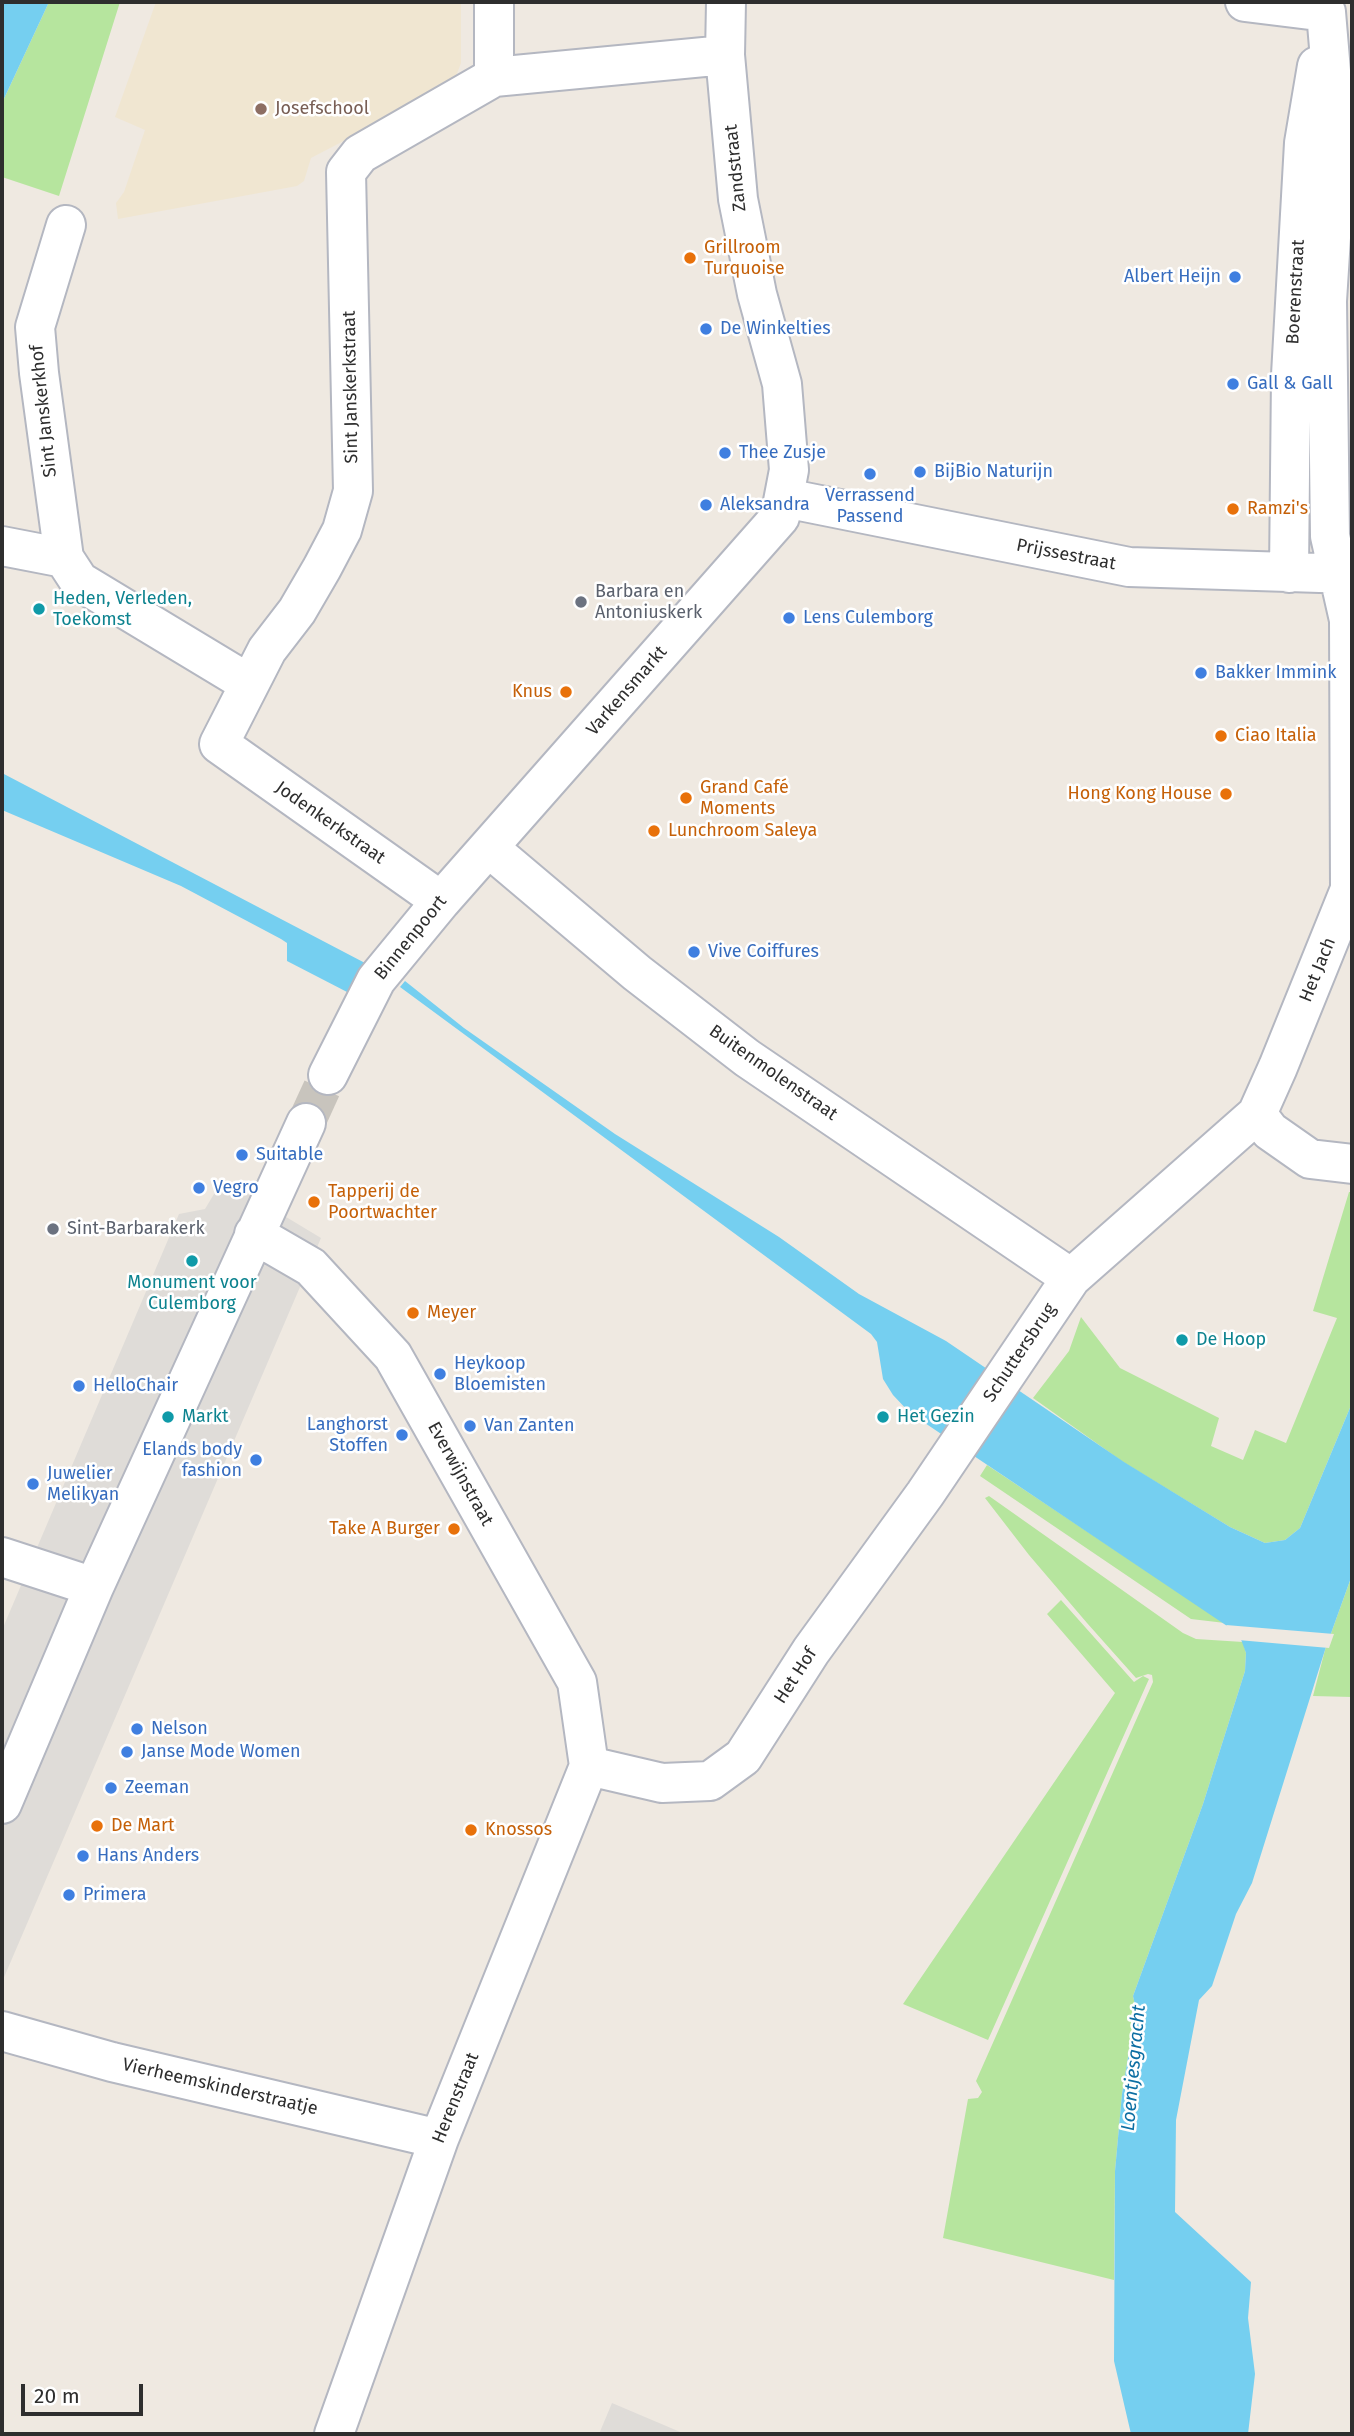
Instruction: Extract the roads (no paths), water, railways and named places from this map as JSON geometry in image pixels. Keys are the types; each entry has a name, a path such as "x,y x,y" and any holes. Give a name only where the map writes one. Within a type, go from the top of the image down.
{"street":[{"path":"494,2 494,77"},
{"name":"Zandstraat","path":"726,2 725,55 738,199 757,294 782,384 789,470 785,498"},
{"path":"1245,2 1326,7"},
{"name":"Boerenstraat","path":"1289,573 1291,375 1304,143 1326,7"},
{"name":"Boerenstraat","path":"1326,7 1337,142 1327,301 1330,537 1345,574"},
{"name":"Sint Janskerkstraat","path":"219,744 248,683 323,568 342,530 352,491 346,172 360,154 494,77 725,55"},
{"name":"Sint Janskerkhof","path":"64,558 40,385 36,327 66,225"},
{"name":"Prijssestraat","path":"785,498 1129,568 1345,574"},
{"name":"Varkensmarkt","path":"489,848 780,517 785,498"},
{"path":"2,546 64,558 79,581 248,683"},
{"name":"Het Jach","path":"1071,1278 1256,1114 1351,889 1349,620 1345,574"},
{"name":"Jodenkerkstraat","path":"219,744 441,901"},
{"name":"Binnenpoort","path":"328,1075 376,980 489,848"},
{"name":"Buitenmolenstraat","path":"489,848 637,973 747,1058 1071,1278"},
{"path":"1256,1114 1276,1137 1310,1159 1352,1164"},
{"path":"2,1804 94,1587 306,1123"},
{"name":"Everwijnstraat","path":"254,1234 311,1267 393,1356 577,1682 589,1766"},
{"name":"Schuttersbrug","path":"945,1462 1071,1278"},
{"name":"Het Hof","path":"589,1766 662,1783 710,1781 743,1757 811,1651 945,1462"},
{"path":"2,1558 94,1587"},
{"name":"Herenstraat","path":"334,2434 439,2139 589,1766"},
{"name":"Vierheemskinderstraatje","path":"2,2031 112,2062 439,2139"}],"water":[{"path":"2,2 49,2 2,103"},
{"path":"2,773 365,963 349,993 287,961 287,943 281,939 181,886 2,810"},
{"name":"Loentjesgracht","path":"405,981 464,1028 615,1134 779,1237 859,1294 946,1341 1124,1462 1230,1527 1265,1543 1285,1540 1300,1528 1352,1403 1352,1575 1325,1650 1252,1883 1236,1914 1212,1986 1199,2000 1176,2120 1175,2212 1251,2282 1248,2318 1255,2374 1248,2434 1131,2434 1114,2361 1115,2171 1122,2094 1136,2009 1133,1996 1203,1804 1245,1671 1246,1653 1239,1634 910,1413 893,1395 883,1379 877,1342 871,1334 400,987"}],"tunnel":[{"path":"306,1123 328,1075"}],"place":[{"name":"Josefschool","path":"261,109"},
{"name":"Grillroom Turquoise","path":"690,258"},
{"name":"Albert Heijn","path":"1235,277"},
{"name":"De Winkelties","path":"706,329"},
{"name":"Gall & Gall","path":"1233,384"},
{"name":"Thee Zusje","path":"725,453"},
{"name":"BijBio Naturijn","path":"920,472"},
{"name":"Verrassend Passend","path":"870,474"},
{"name":"Aleksandra","path":"706,505"},
{"name":"Ramzi's","path":"1233,509"},
{"name":"Barbara en Antoniuskerk","path":"581,602"},
{"name":"Heden, Verleden, Toekomst","path":"39,609"},
{"name":"Lens Culemborg","path":"789,618"},
{"name":"Bakker Immink","path":"1201,673"},
{"name":"Knus","path":"566,692"},
{"name":"Ciao Italia","path":"1221,736"},
{"name":"Hong Kong House","path":"1226,794"},
{"name":"Grand Café Moments","path":"686,798"},
{"name":"Lunchroom Saleya","path":"654,831"},
{"name":"Vive Coiffures","path":"694,952"},
{"name":"Suitable","path":"242,1155"},
{"name":"Vegro","path":"199,1188"},
{"name":"Tapperij de Poortwachter","path":"314,1202"},
{"name":"Sint-Barbarakerk","path":"53,1229"},
{"name":"Monument voor Culemborg","path":"192,1261"},
{"name":"Meyer","path":"413,1313"},
{"name":"De Hoop","path":"1182,1340"},
{"name":"Heykoop Bloemisten","path":"440,1374"},
{"name":"HelloChair","path":"79,1386"},
{"name":"Markt","path":"168,1417"},
{"name":"Het Gezin","path":"883,1417"},
{"name":"Van Zanten","path":"470,1426"},
{"name":"Langhorst Stoffen","path":"402,1435"},
{"name":"Elands body fashion","path":"256,1460"},
{"name":"Juwelier Melikyan","path":"33,1484"},
{"name":"Take A Burger","path":"454,1529"},
{"name":"Nelson","path":"137,1729"},
{"name":"Janse Mode Women","path":"127,1752"},
{"name":"Zeeman","path":"111,1788"},
{"name":"De Mart","path":"97,1826"},
{"name":"Knossos","path":"471,1830"},
{"name":"Hans Anders","path":"83,1856"},
{"name":"Primera","path":"69,1895"}]}
